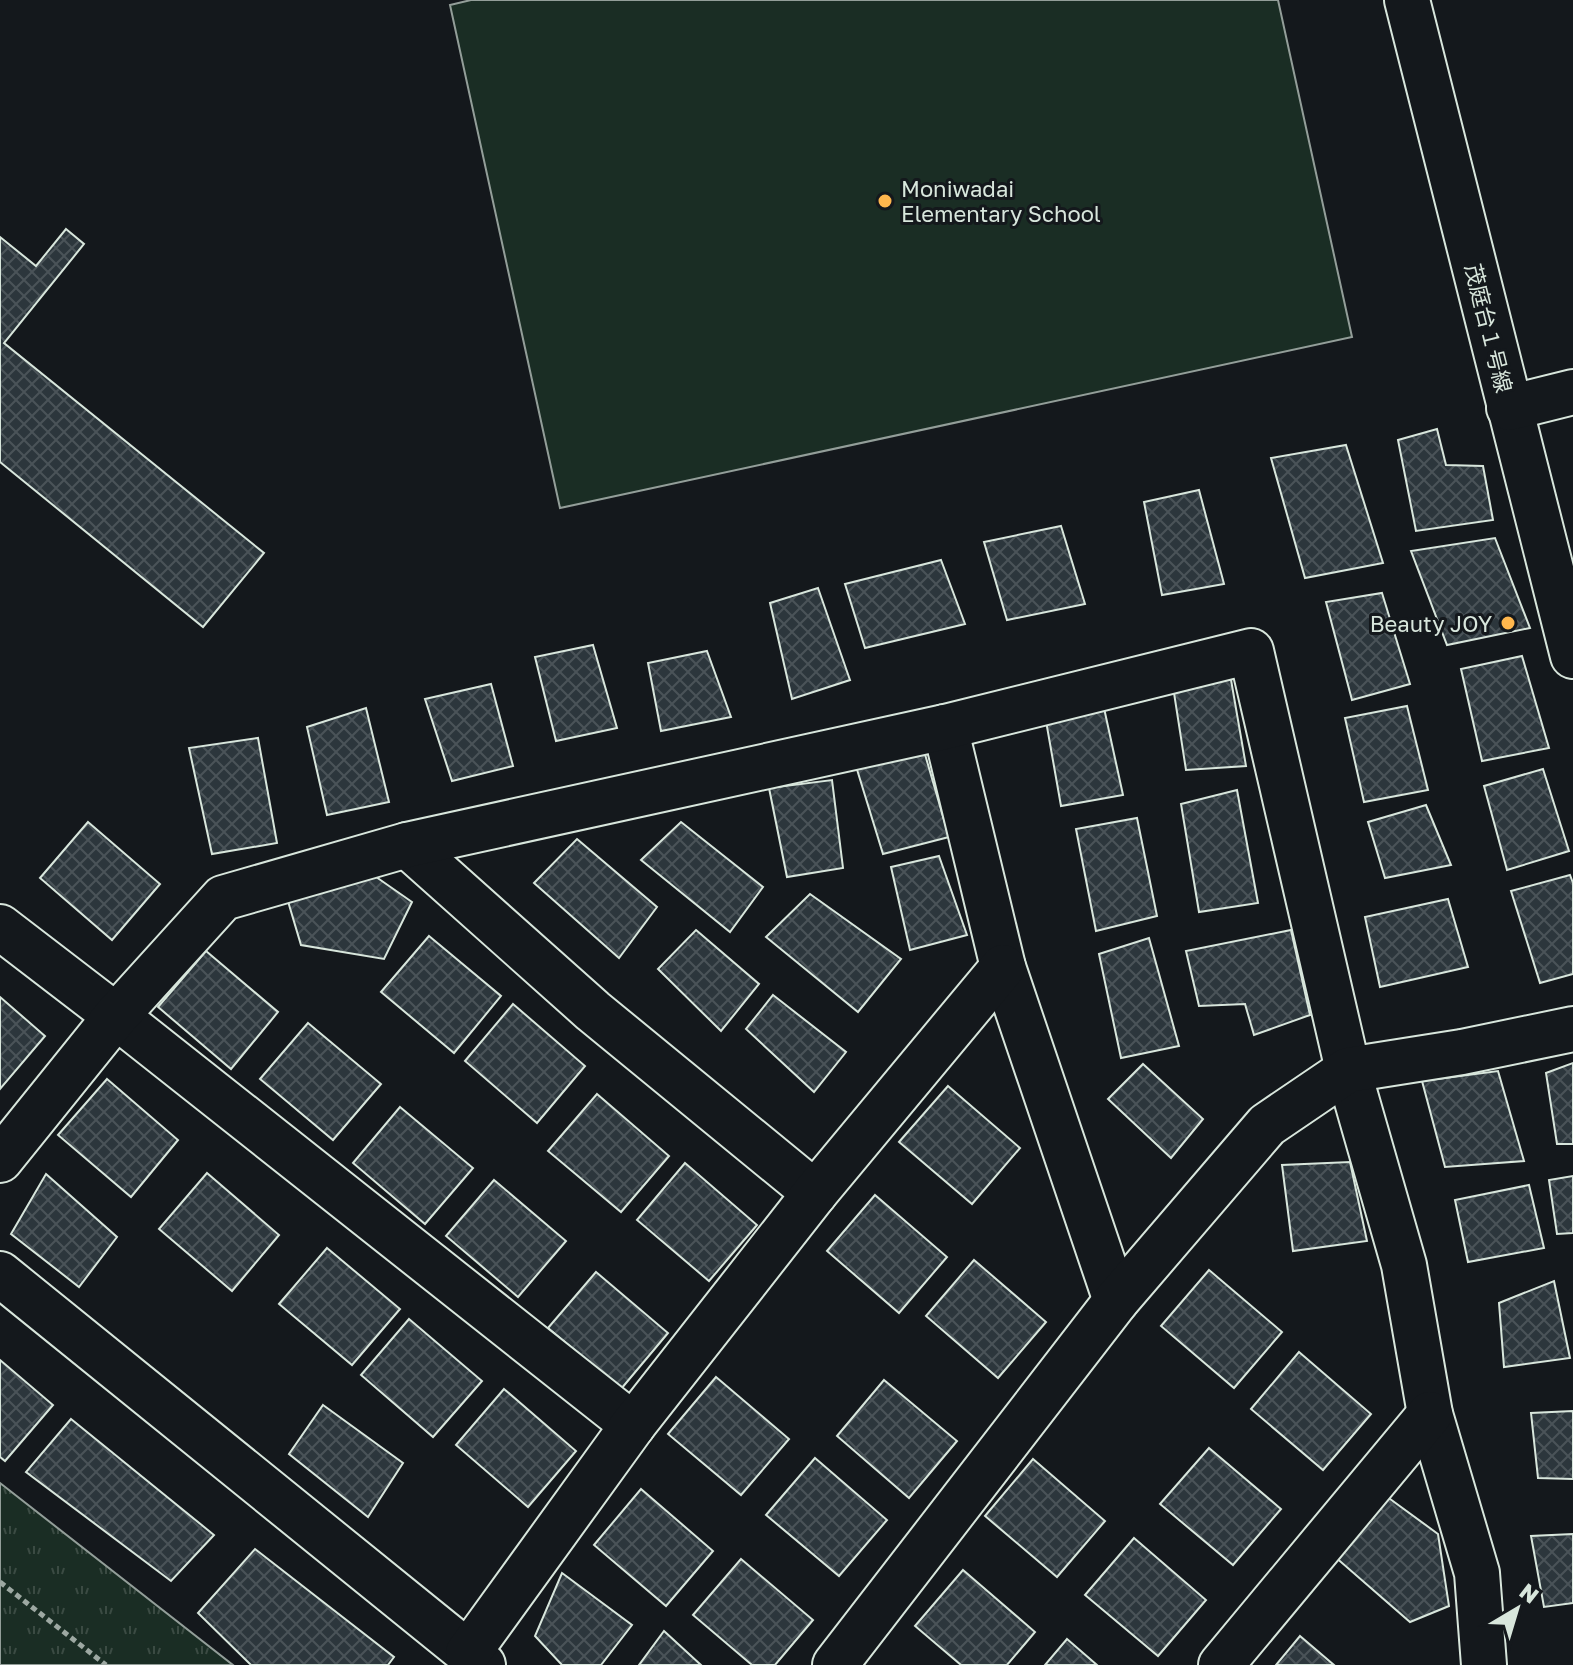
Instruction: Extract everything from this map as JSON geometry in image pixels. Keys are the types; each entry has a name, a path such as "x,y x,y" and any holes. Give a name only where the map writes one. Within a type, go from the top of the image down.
{"street":[{"name":"茂庭台１号線","path":"1407,0 1573,656"},
{"path":"1509,408 1573,392"},
{"path":"0,1160 116,1016 223,898 407,845 945,727 1251,651 1348,1070 1404,1265 1430,1414 1477,1573 1484,1665"},
{"path":"945,727 1003,967 1116,1301"},
{"path":"407,845 593,1011 815,1193"},
{"path":"0,927 633,1425"},
{"path":"0,1274 476,1659 633,1425 815,1193 1003,967"},
{"path":"835,1665 1116,1301 1267,1125 1348,1070 1462,1052 1573,1029"},
{"path":"1221,1665 1430,1414"}],"path":[{"path":"0,1582 106,1665"}],"green space":[{"name":"Moniwadai Elementary School","path":"471,0 1278,0 1352,337 560,508 450,5"},
{"path":"0,1483 233,1665 0,1665"}],"building":[{"path":"66,229 84,244 4,343 264,553 203,627 0,462 0,237 36,266"},
{"path":"1437,429 1446,465 1483,466 1493,520 1416,531 1398,440"},
{"path":"1346,445 1383,563 1305,578 1271,458"},
{"path":"1199,490 1224,584 1162,595 1144,502"},
{"path":"1061,526 1085,604 1007,620 984,542"},
{"path":"1495,538 1530,628 1447,645 1411,551"},
{"path":"941,560 965,624 865,648 845,584"},
{"path":"818,588 850,680 792,699 770,603"},
{"path":"1382,593 1410,684 1352,700 1326,602"},
{"path":"593,645 617,728 556,741 535,657"},
{"path":"707,651 731,717 661,731 648,663"},
{"path":"1522,656 1549,748 1482,761 1461,669"},
{"path":"1230,674 1246,766 1186,770 1174,693"},
{"path":"491,684 513,766 452,781 425,699"},
{"path":"1407,706 1428,790 1364,802 1345,718"},
{"path":"366,708 389,802 327,815 307,727"},
{"path":"1104,708 1123,795 1061,806 1046,721"},
{"path":"258,738 277,843 212,854 189,748"},
{"path":"922,744 949,837 883,854 855,763"},
{"path":"1543,769 1569,851 1507,870 1484,786"},
{"path":"832,780 843,868 787,877 769,788"},
{"path":"1237,790 1258,903 1199,912 1181,804"},
{"path":"1426,805 1451,865 1385,878 1368,822"},
{"path":"1137,818 1157,916 1096,931 1076,829"},
{"path":"88,822 160,884 112,940 40,878"},
{"path":"681,822 763,887 730,932 641,860"},
{"path":"577,839 657,907 619,958 534,883"},
{"path":"939,856 967,935 910,950 891,867"},
{"path":"369,872 412,902 384,959 301,945 287,898"},
{"path":"1570,875 1573,883 1573,974 1540,983 1511,891"},
{"path":"810,894 901,959 858,1012 766,937"},
{"path":"1448,899 1468,967 1380,987 1365,917"},
{"path":"696,930 759,984 721,1031 658,969"},
{"path":"1291,930 1310,1015 1254,1035 1245,1004 1199,1006 1186,951"},
{"path":"429,936 501,996 454,1053 381,992"},
{"path":"1149,938 1179,1046 1121,1058 1099,954"},
{"path":"206,951 278,1012 231,1069 158,1007"},
{"path":"773,995 846,1052 814,1092 746,1029"},
{"path":"0,997 45,1036 0,1089"},
{"path":"513,1004 585,1066 537,1123 465,1061"},
{"path":"308,1023 381,1084 333,1140 260,1079"},
{"path":"1573,1063 1573,1144 1557,1144 1546,1073"},
{"path":"1143,1064 1203,1119 1171,1158 1108,1099"},
{"path":"1498,1071 1524,1161 1445,1167 1422,1081"},
{"path":"107,1079 178,1140 131,1197 58,1135"},
{"path":"948,1086 1020,1148 972,1204 899,1142"},
{"path":"597,1094 669,1156 621,1212 548,1151"},
{"path":"400,1107 473,1168 425,1224 353,1163"},
{"path":"1350,1162 1367,1241 1293,1251 1282,1165"},
{"path":"685,1163 757,1225 709,1281 637,1220"},
{"path":"207,1173 279,1235 232,1291 159,1229"},
{"path":"46,1174 117,1237 79,1287 11,1234"},
{"path":"1573,1176 1573,1233 1557,1234 1549,1180"},
{"path":"494,1180 566,1241 518,1297 446,1236"},
{"path":"1529,1185 1544,1248 1468,1262 1455,1200"},
{"path":"875,1195 947,1257 899,1313 827,1251"},
{"path":"327,1248 400,1309 352,1365 279,1304"},
{"path":"974,1260 1046,1322 998,1378 926,1316"},
{"path":"1209,1270 1282,1332 1234,1388 1161,1326"},
{"path":"596,1272 668,1333 621,1389 548,1328"},
{"path":"1554,1281 1570,1358 1504,1367 1499,1303"},
{"path":"409,1319 482,1381 433,1437 361,1375"},
{"path":"1299,1352 1371,1414 1323,1470 1251,1409"},
{"path":"0,1360 53,1405 5,1461 0,1457"},
{"path":"716,1377 789,1439 741,1495 668,1434"},
{"path":"884,1380 957,1441 909,1498 837,1436"},
{"path":"504,1389 576,1451 528,1507 456,1445"},
{"path":"323,1405 403,1463 368,1517 289,1454"},
{"path":"1573,1411 1573,1479 1538,1478 1531,1413"},
{"path":"71,1419 214,1535 171,1581 26,1472"},
{"path":"1209,1448 1281,1509 1233,1565 1160,1504"},
{"path":"815,1458 887,1520 839,1576 766,1515"},
{"path":"1033,1459 1105,1521 1057,1577 985,1516"},
{"path":"641,1489 713,1551 666,1606 594,1545"},
{"path":"1386,1496 1438,1534 1449,1606 1410,1622 1334,1556"},
{"path":"1573,1534 1573,1603 1544,1607 1531,1536"},
{"path":"1134,1538 1206,1600 1158,1656 1085,1595"},
{"path":"255,1549 394,1657 388,1665 251,1665 198,1613"},
{"path":"741,1559 813,1620 775,1665 752,1665 693,1615"},
{"path":"963,1570 1035,1632 1007,1665 961,1665 915,1626"},
{"path":"562,1573 632,1625 601,1665 562,1665 535,1636"},
{"path":"664,1631 701,1665 639,1665"},
{"path":"1300,1636 1334,1665 1276,1665"},
{"path":"1067,1639 1097,1665 1045,1665"}],"place":[{"name":"Moniwadai Elementary School","path":"885,201"},
{"name":"Beauty JOY","path":"1508,623"}]}
